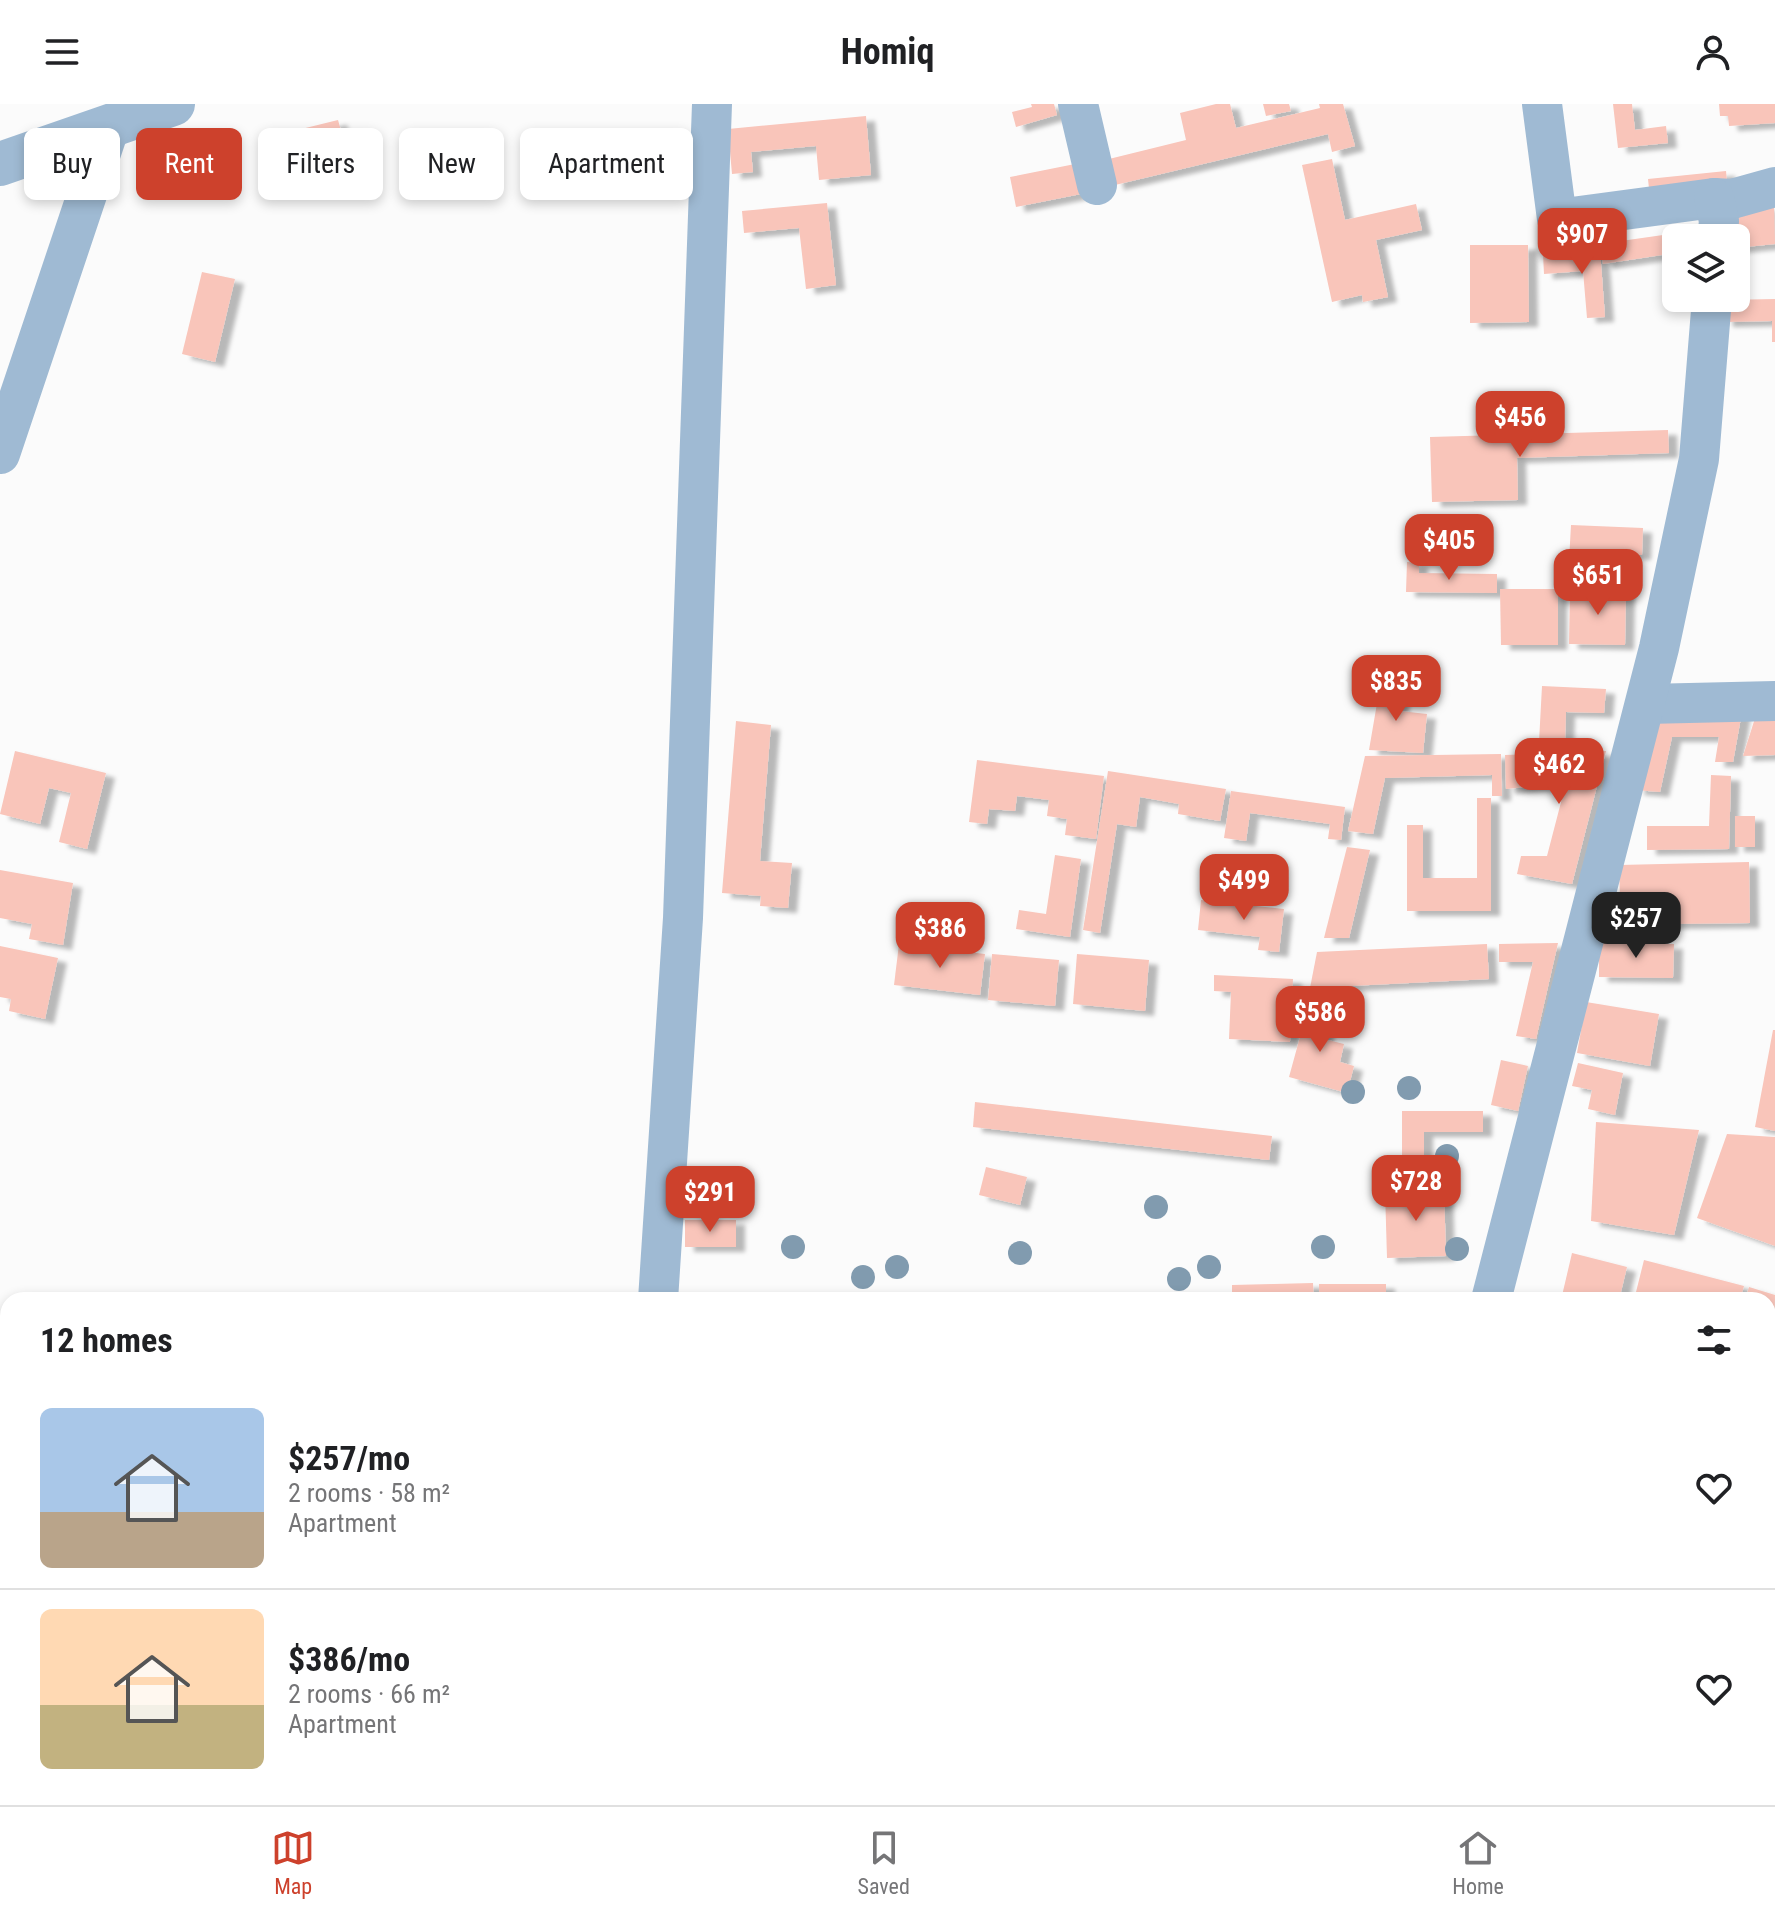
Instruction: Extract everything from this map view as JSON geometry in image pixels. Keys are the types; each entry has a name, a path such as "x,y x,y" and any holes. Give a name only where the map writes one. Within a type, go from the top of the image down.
{"street":[{"path":"659,1292 683,918 712,104"},
{"path":"1078,104 1097,185"},
{"path":"1542,104 1557,219 1714,198 1732,199 1775,187"},
{"path":"0,164 166,105"},
{"path":"0,454 110,126"},
{"path":"1714,198 1719,224"},
{"path":"1493,1292 1646,704 1699,459 1711,312"},
{"path":"1646,704 1775,701"}],"building":[{"path":"1031,104 1054,104 1057,115 1016,127 1012,112 1032,107"},
{"path":"1216,104 1230,104 1236,128 1320,108 1319,104 1343,104 1355,146 1332,152 1328,134 1115,185 1109,159 1186,140 1180,113"},
{"path":"1263,104 1289,104 1291,111 1266,116"},
{"path":"1613,104 1632,104 1635,130 1666,126 1668,143 1618,148"},
{"path":"1719,104 1775,104 1775,123 1729,126 1728,116 1720,116"},
{"path":"866,116 871,175 819,180 816,146 751,152 753,172 732,174 728,129"},
{"path":"338,120 340,128 306,128"},
{"path":"1332,159 1345,220 1416,204 1422,230 1376,240 1388,297 1363,302 1362,295 1332,302 1302,165"},
{"path":"1075,164 1081,194 1016,207 1010,177"},
{"path":"1726,171 1728,190 1650,198 1648,179"},
{"path":"827,203 836,285 806,289 799,228 744,233 742,211"},
{"path":"1774,205 1775,244 1750,247 1750,224 1731,224 1729,211"},
{"path":"1662,235 1662,255 1603,264 1600,244"},
{"path":"1470,245 1528,245 1529,322 1470,323"},
{"path":"1600,250 1605,317 1587,318 1583,271 1544,274 1543,254"},
{"path":"202,272 235,279 215,362 182,354"},
{"path":"1750,299 1775,299 1775,342 1772,342 1772,321 1724,322 1724,312 1750,312"},
{"path":"1668,430 1669,453 1517,458 1518,500 1432,502 1430,437"},
{"path":"1571,525 1643,528 1642,555 1592,553 1591,580 1568,579"},
{"path":"1407,562 1419,563 1419,573 1497,574 1497,593 1406,592"},
{"path":"1500,589 1558,589 1558,645 1501,645"},
{"path":"1570,590 1626,590 1625,645 1569,644"},
{"path":"1381,680 1402,682 1400,711 1427,714 1423,753 1369,750"},
{"path":"1542,686 1606,689 1604,713 1566,712 1565,744 1539,742"},
{"path":"1651,712 1742,712 1733,762 1715,762 1719,737 1672,737 1660,792 1635,790"},
{"path":"1775,714 1775,755 1743,756 1756,715"},
{"path":"736,721 771,725 760,861 792,863 788,908 760,906 761,896 722,893"},
{"path":"15,751 106,773 87,849 59,842 71,793 49,788 40,824 0,814"},
{"path":"1606,751 1572,884 1517,874 1521,856 1547,856 1566,783 1506,789 1505,755"},
{"path":"1501,754 1502,796 1492,796 1492,775 1385,778 1373,834 1348,831 1365,756"},
{"path":"977,760 1104,776 1096,839 1065,835 1067,819 1047,816 1049,800 1017,796 1015,811 989,809 987,824 969,822"},
{"path":"1108,771 1226,789 1220,821 1178,814 1179,804 1140,797 1136,827 1117,824 1100,933 1083,930"},
{"path":"1711,775 1731,776 1729,849 1647,850 1647,826 1709,826"},
{"path":"1231,791 1345,807 1341,840 1328,839 1330,824 1250,813 1246,841 1224,838"},
{"path":"1477,798 1491,798 1491,911 1407,911 1407,825 1423,825 1423,878 1477,878"},
{"path":"1735,816 1755,816 1755,847 1735,847"},
{"path":"1347,847 1370,850 1349,938 1324,938"},
{"path":"1055,855 1081,859 1070,937 1016,929 1019,910 1046,914"},
{"path":"1749,862 1750,923 1669,924 1668,900 1620,901 1619,865"},
{"path":"0,870 73,883 63,945 29,939 32,924 0,918"},
{"path":"1201,900 1284,909 1279,952 1258,950 1260,937 1198,930"},
{"path":"1558,943 1536,1039 1516,1036 1533,962 1499,962 1499,944"},
{"path":"1599,943 1674,944 1673,978 1599,977"},
{"path":"899,944 985,954 980,995 894,985"},
{"path":"1487,944 1489,979 1310,988 1317,952"},
{"path":"0,946 58,958 45,1019 9,1011 11,999 0,997"},
{"path":"992,954 1059,960 1055,1006 988,1000"},
{"path":"1077,954 1149,960 1145,1011 1073,1004"},
{"path":"1214,975 1293,979 1290,1042 1229,1039 1231,992 1214,991"},
{"path":"1586,1002 1659,1014 1650,1066 1577,1053"},
{"path":"1309,1004 1332,1011 1324,1039 1344,1044 1340,1062 1354,1066 1347,1093 1289,1077"},
{"path":"1775,1030 1775,1131 1755,1127"},
{"path":"1501,1060 1528,1066 1518,1111 1491,1105"},
{"path":"1578,1063 1623,1073 1615,1115 1588,1109 1592,1090 1572,1086"},
{"path":"975,1102 1272,1136 1269,1160 973,1127"},
{"path":"1402,1111 1483,1111 1483,1132 1424,1132 1424,1164 1402,1164"},
{"path":"1596,1122 1699,1130 1674,1235 1591,1221"},
{"path":"1727,1134 1775,1137 1775,1246 1697,1218"},
{"path":"986,1167 1027,1177 1020,1205 979,1195"},
{"path":"1444,1188 1446,1256 1387,1258 1385,1190"},
{"path":"685,1220 736,1220 736,1247 685,1247"},
{"path":"1572,1253 1627,1267 1621,1292 1563,1292"},
{"path":"1644,1260 1744,1286 1742,1292 1636,1292"},
{"path":"1313,1283 1314,1292 1232,1292 1232,1285"},
{"path":"1319,1284 1386,1284 1386,1292 1319,1292"},
{"path":"1749,1287 1765,1292 1747,1292"}]}
